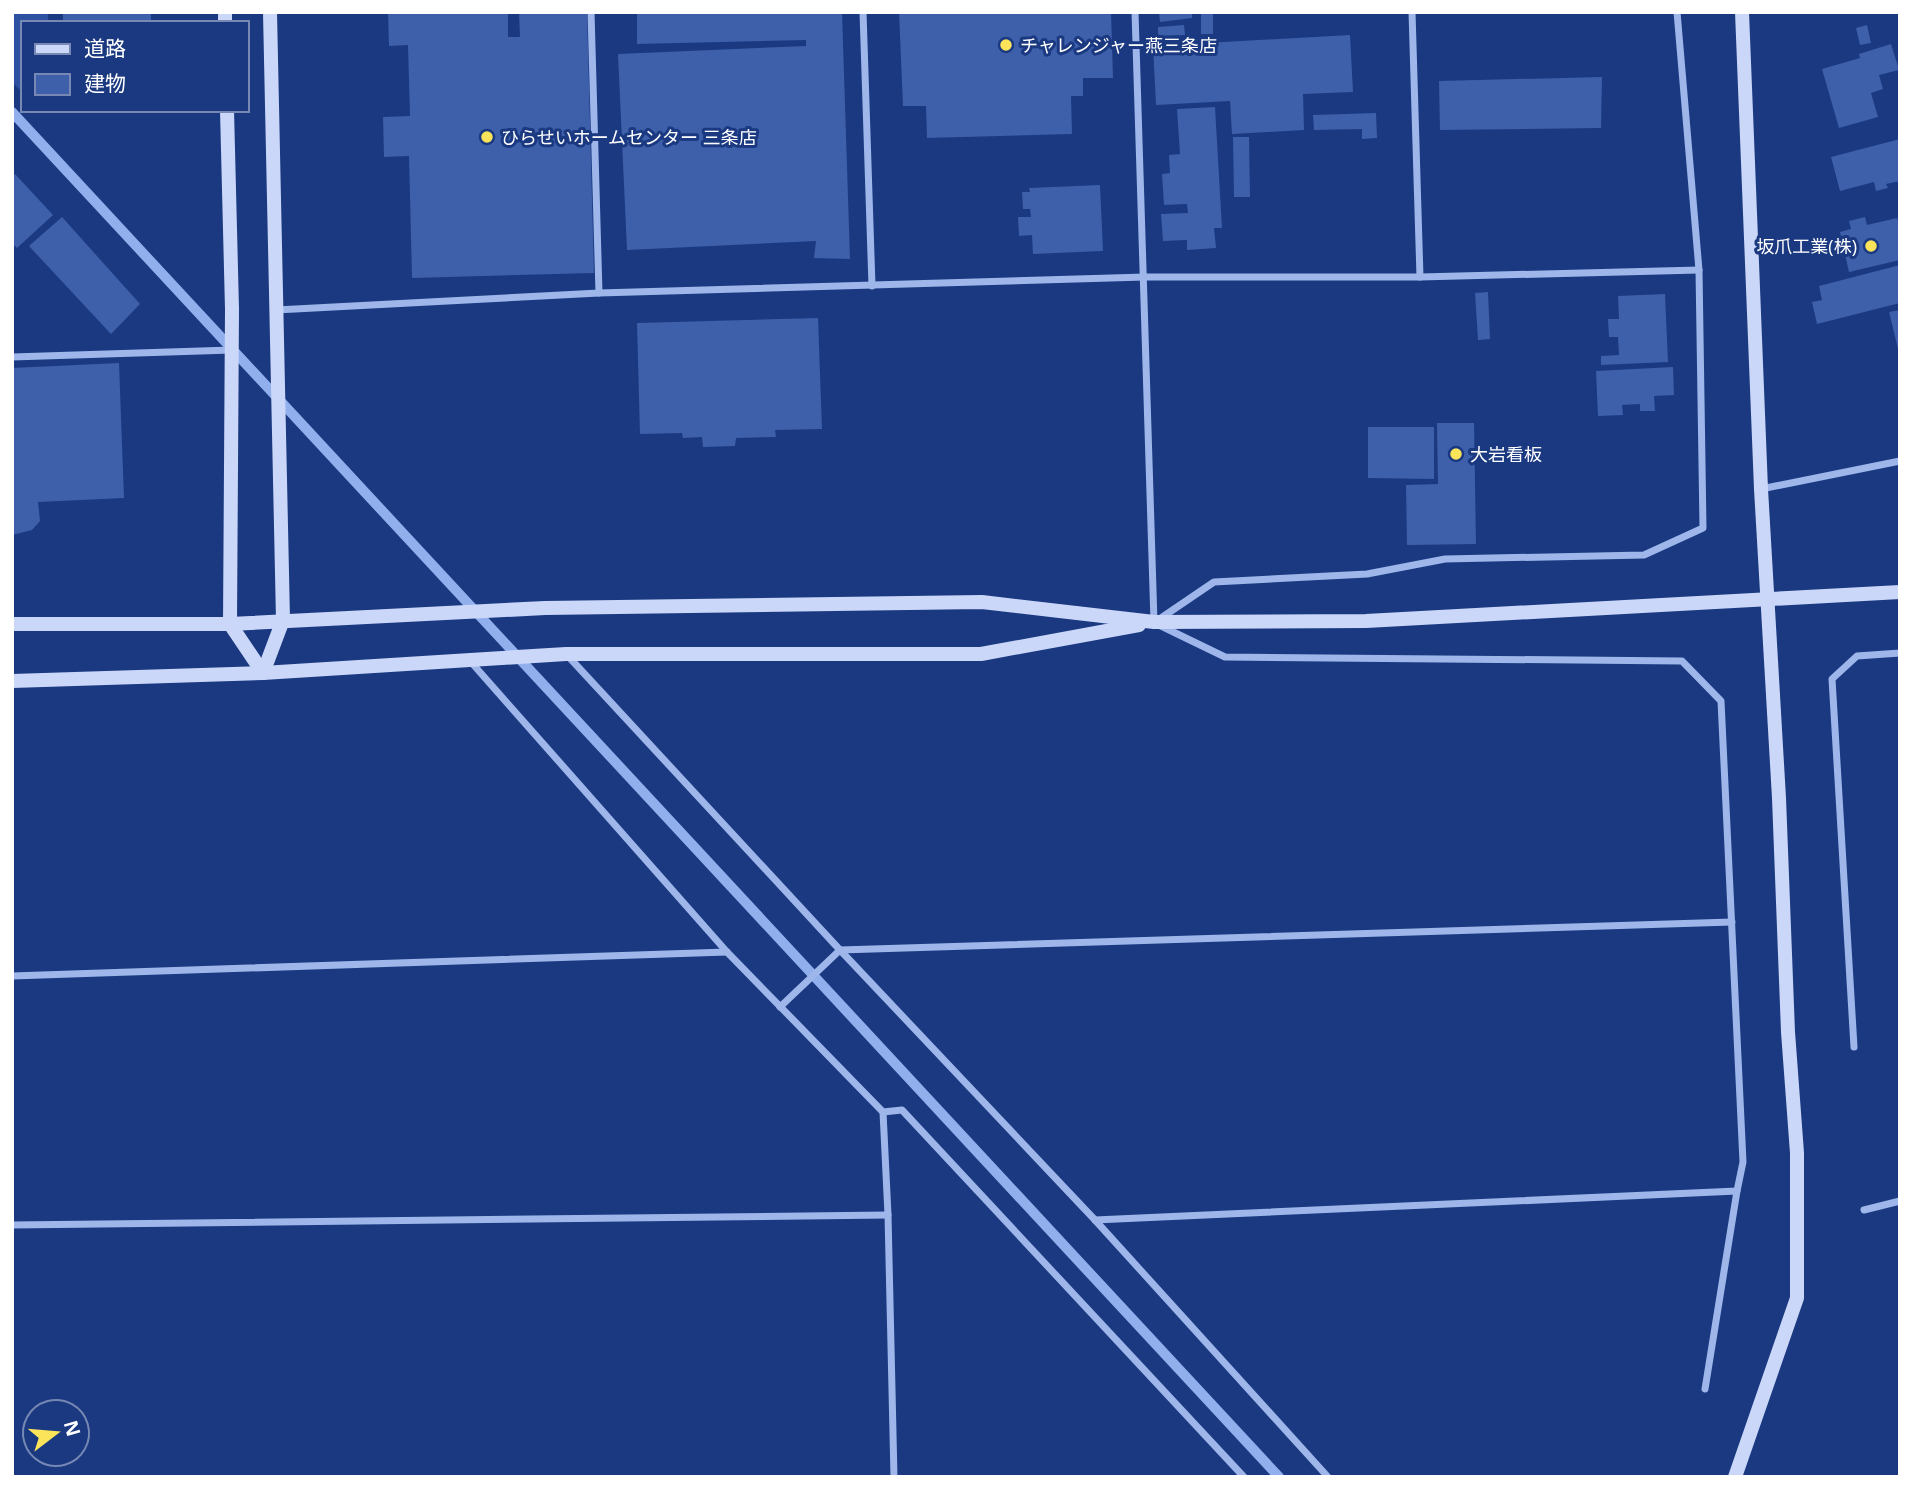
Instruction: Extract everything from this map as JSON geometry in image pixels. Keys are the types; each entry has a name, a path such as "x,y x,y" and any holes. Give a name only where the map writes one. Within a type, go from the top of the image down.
{"street":[{"path":"262,673 283,620 270,12"},
{"path":"590,12 599,293"},
{"path":"863,12 872,286"},
{"path":"1135,12 1154,622"},
{"path":"1412,12 1420,277"},
{"path":"12,681 262,673 566,654 981,654 1154,622 1214,582 1367,574 1444,559 1644,555 1703,528 1699,270 1677,12"},
{"path":"1735,1477 1797,1298 1797,1153 1788,1032 1769,599 1761,489 1742,12"},
{"path":"227,112 232,309 230,624 262,673"},
{"path":"276,310 599,293 1145,277 1420,277 1699,270"},
{"path":"12,357 232,350"},
{"path":"1761,489 1900,461"},
{"path":"12,624 230,624 545,608 982,602 1154,622 1366,621 1900,592"},
{"path":"1154,622 1225,657 1682,661 1721,701 1743,1162 1705,1389"},
{"path":"1854,1047 1832,679 1857,656 1900,653"},
{"path":"566,654 840,950 1096,1220 1328,1477"},
{"path":"468,659 727,952 883,1112 894,1477"},
{"path":"780,1007 840,950 1732,922"},
{"path":"12,976 727,952"},
{"path":"883,1112 902,1110 1244,1477"},
{"path":"1096,1220 1737,1191"},
{"path":"1864,1210 1900,1201"},
{"path":"12,1225 888,1215"}],"shaded area":[{"path":"12,12 48,12 48,21 21,21 21,91 12,82"}],"building":[{"path":"63,12 151,12 151,21 63,21"},
{"name":"ひらせいホームセンター 三条店","path":"388,12 508,12 508,37 520,37 519,12 587,12 594,273 412,278 409,156 384,157 383,117 410,116 408,45 389,46"},
{"path":"637,12 842,12 850,259 814,258 816,241 627,250 618,54 806,46 806,40 637,44"},
{"name":"チャレンジャー燕三条店","path":"899,12 1111,12 1113,78 1083,78 1083,96 1071,96 1072,134 927,138 926,106 903,106"},
{"path":"1159,12 1192,12 1192,18 1160,22"},
{"path":"1201,12 1213,12 1213,34 1201,34"},
{"path":"1184,25 1185,35 1158,36 1158,27"},
{"path":"1867,25 1871,43 1860,45 1856,28"},
{"path":"1350,35 1353,92 1303,94 1304,130 1232,134 1230,101 1156,105 1153,46"},
{"path":"1891,44 1899,70 1879,75 1883,89 1871,93 1878,117 1839,128 1822,69 1860,58 1859,54"},
{"path":"1602,77 1601,128 1440,130 1439,81"},
{"path":"1215,107 1222,228 1214,228 1216,248 1187,250 1187,240 1163,241 1161,214 1188,213 1187,204 1164,205 1162,174 1170,173 1169,155 1180,154 1177,109"},
{"path":"1376,113 1377,138 1362,139 1362,129 1314,130 1313,115"},
{"path":"1233,137 1249,137 1250,197 1234,197"},
{"path":"1900,139 1900,181 1886,184 1888,188 1876,191 1874,182 1840,191 1831,157"},
{"path":"15,174 53,215 17,248 12,243 12,177"},
{"path":"1100,185 1103,251 1033,254 1032,235 1019,236 1018,217 1031,217 1030,209 1023,209 1022,192 1030,192 1029,188"},
{"path":"62,217 140,304 111,334 29,246"},
{"name":"坂爪工業(株)","path":"1865,217 1867,225 1897,218 1900,229 1900,260 1849,272 1840,232 1851,229 1849,221"},
{"path":"1900,265 1900,303 1817,324 1812,302 1822,300 1819,286"},
{"path":"1488,292 1490,339 1478,340 1475,293"},
{"path":"1665,294 1668,362 1601,365 1601,356 1619,355 1618,337 1609,337 1608,319 1619,319 1618,296"},
{"path":"1900,310 1900,353 1899,353 1889,312"},
{"path":"818,318 822,429 775,430 776,437 736,438 735,446 703,447 702,437 683,438 682,433 640,434 637,323"},
{"path":"119,363 124,498 38,502 40,521 32,530 12,535 12,368"},
{"path":"1673,367 1674,395 1654,396 1655,411 1640,411 1640,404 1622,405 1623,415 1598,416 1596,371"},
{"name":"大岩看板","path":"1437,423 1474,423 1476,544 1407,545 1406,485 1438,484"},
{"path":"1368,427 1434,427 1434,479 1368,478"}],"waterway":[{"path":"12,112 1279,1477"}],"place":[{"name":"チャレンジャー燕三条店","path":"1006,45"},
{"name":"ひらせいホームセンター 三条店","path":"487,137"},
{"name":"坂爪工業(株)","path":"1871,246"},
{"name":"大岩看板","path":"1456,454"}]}
